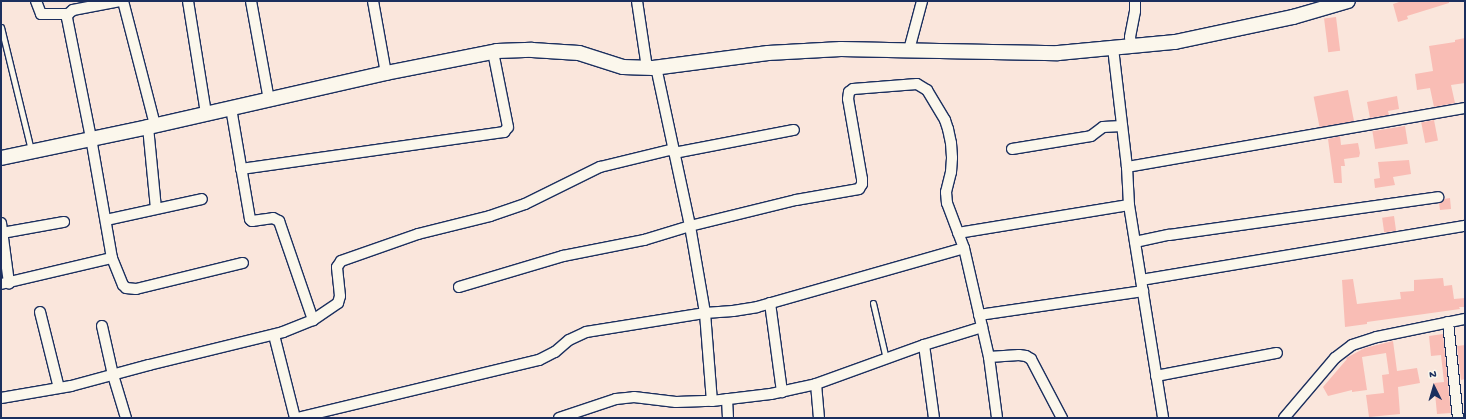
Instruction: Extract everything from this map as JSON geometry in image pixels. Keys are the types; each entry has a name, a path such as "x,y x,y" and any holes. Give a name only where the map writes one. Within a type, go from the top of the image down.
{"street":[{"path":"36,1 41,14 68,14 73,10 120,1"},
{"path":"123,1 151,126 156,208"},
{"path":"188,1 206,114"},
{"path":"252,1 269,100"},
{"path":"373,1 386,73"},
{"path":"637,1 652,67 674,151 690,226 705,313 712,401"},
{"path":"909,50 922,1"},
{"path":"1131,46 1130,38 1135,11 1135,1"},
{"path":"1,158 206,114 386,73 493,52 532,50 579,53 623,67 652,67 768,53 841,49 1058,53 1175,42 1293,17 1348,1"},
{"path":"68,14 67,25 92,138 112,258 124,285 131,289 243,263"},
{"path":"1113,48 1127,167 1129,205 1163,418"},
{"path":"241,169 504,132 508,127 493,52"},
{"path":"459,287 563,256 644,240 690,226 796,200 859,189 862,184 862,179 848,99 849,92 853,89 918,84 927,90 945,120 948,129 952,158 951,172 946,192 947,203 964,248 988,357 997,418"},
{"path":"231,108 250,219 252,221 273,218 280,221 313,320"},
{"path":"1127,167 1465,108"},
{"path":"1012,149 1091,136 1103,127 1122,126"},
{"path":"1,398 59,388 274,335 313,320 338,303 340,296 337,267 341,261 418,234 490,216 525,204 600,168 674,151 794,130"},
{"path":"1135,242 1169,235 1438,197"},
{"path":"106,220 202,199"},
{"path":"958,233 1129,205"},
{"path":"64,222 2,228 5,284 112,258"},
{"path":"1141,280 1465,226"},
{"path":"274,335 296,418 331,414 539,360 555,352 569,340 586,332 705,313 733,311 770,303 964,248"},
{"path":"978,315 1143,291"},
{"path":"770,303 782,392"},
{"path":"40,312 59,388"},
{"path":"1284,418 1335,358 1352,344 1377,337 1465,319"},
{"path":"1448,322 1458,418"},
{"path":"102,326 112,375 126,417 115,418"},
{"path":"559,418 616,399 634,397 676,402 712,401 782,392 816,384 924,345 982,327"},
{"path":"924,345 934,418"},
{"path":"1156,376 1277,353"},
{"path":"988,357 1019,355 1031,358 1062,418"},
{"path":"816,384 819,418"},
{"path":"727,399 728,418"}],"lane":[{"path":"1,27 31,151"},
{"path":"873,303 886,359"}],"building":[{"path":"1402,1 1449,1 1449,3 1407,16 1408,19 1398,22 1393,4"},
{"path":"1336,17 1340,51 1328,52 1324,18"},
{"path":"1465,38 1465,83 1451,85 1455,103 1434,107 1430,88 1417,90 1415,74 1433,71 1429,46 1455,42 1455,40"},
{"path":"1348,90 1354,121 1320,128 1314,97"},
{"path":"1397,96 1399,109 1388,111 1389,115 1370,118 1367,102"},
{"path":"1434,120 1438,141 1425,143 1421,122"},
{"path":"1405,126 1408,144 1375,149 1372,131"},
{"path":"1340,136 1341,145 1358,143 1360,153 1359,157 1344,159 1345,166 1341,166 1342,183 1334,183 1328,139"},
{"path":"1409,160 1411,174 1393,177 1395,185 1375,188 1374,179 1380,178 1378,162"},
{"path":"1450,198 1451,209 1440,210 1439,203 1444,199"},
{"path":"1394,216 1396,231 1384,233 1382,218"},
{"path":"1443,278 1444,286 1452,285 1454,299 1465,298 1465,307 1459,307 1460,309 1367,322 1367,324 1345,327 1342,280 1353,279 1357,304 1401,299 1400,292 1414,291 1414,280"},
{"path":"1443,334 1451,413 1437,414 1434,383 1444,382 1441,355 1431,356 1429,336"},
{"path":"1393,341 1397,371 1417,368 1420,383 1398,387 1400,414 1369,417 1366,395 1384,393 1382,375 1389,374 1386,353 1362,357 1367,390 1352,392 1352,390 1328,396 1323,387 1347,359 1346,358 1365,348"},
{"path":"1465,345 1465,379 1461,380 1457,346"}]}
